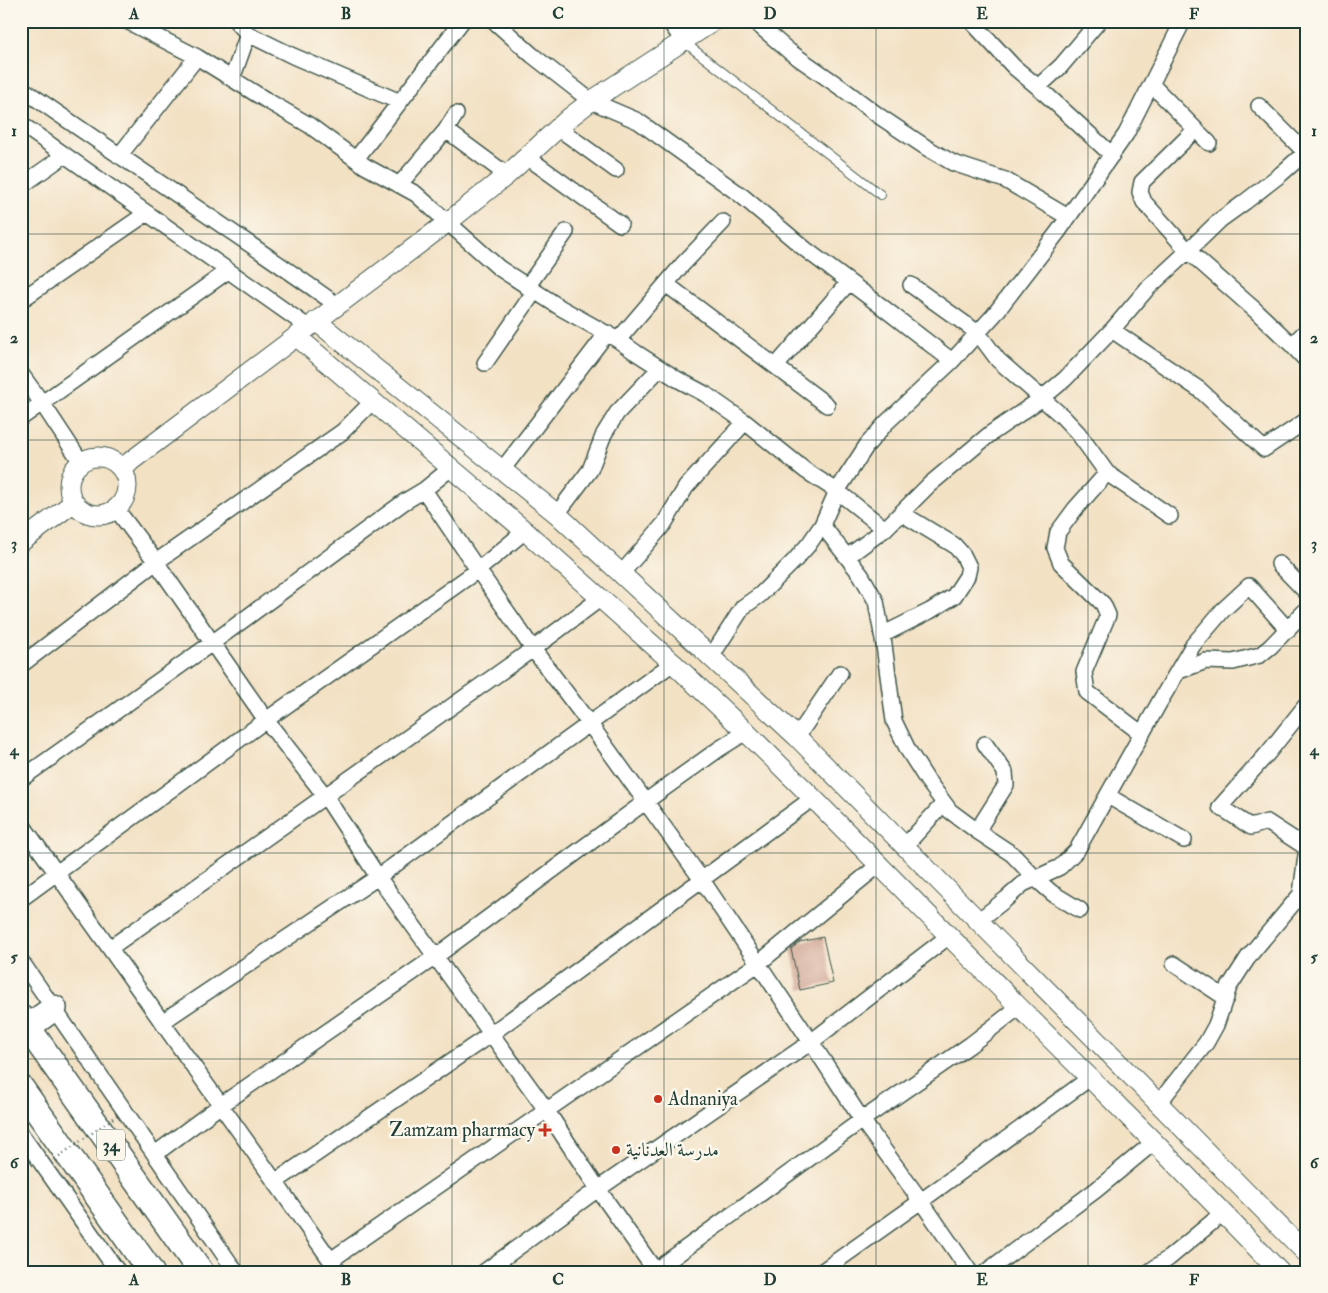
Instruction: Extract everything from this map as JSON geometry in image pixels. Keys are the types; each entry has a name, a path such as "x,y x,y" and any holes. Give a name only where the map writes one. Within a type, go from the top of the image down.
{"highway":[{"path":"24,1022 54,1008"},
{"name":"34","path":"24,1022 201,1272"},
{"name":"34","path":"22,1090 151,1272"}],"street":[{"path":"127,21 197,57 309,126 365,166 416,194 498,268 531,290 613,337 660,368 705,394 745,422 806,471 836,491 885,529"},
{"path":"236,21 248,34 293,56 400,102"},
{"path":"356,159 462,21"},
{"path":"494,21 590,101 638,121 742,196 805,249 952,361"},
{"path":"669,21 684,42"},
{"path":"122,470 131,461 448,222 507,175 590,101 714,21"},
{"path":"754,21 798,58 927,148 953,163 1005,180 1068,217"},
{"path":"971,21 1014,67 1112,156"},
{"path":"1038,87 1061,66 1099,21"},
{"path":"711,657 743,607 760,594 795,560 808,544 822,524 836,491 867,445 886,423 952,361 978,333 1058,232 1126,134 1180,22"},
{"path":"232,79 248,34"},
{"path":"119,156 197,57"},
{"path":"1151,84 1209,143"},
{"path":"21,88 337,305"},
{"path":"847,557 885,529 929,485 990,434 1041,399 1065,378 1112,330 1147,289 1220,220 1267,185 1306,151 1259,106"},
{"path":"399,185 446,130 456,114"},
{"path":"21,124 307,328 502,470 557,514 797,737 1307,1254"},
{"path":"558,128 616,170"},
{"path":"446,130 507,175"},
{"path":"1196,130 1142,182 1140,192 1144,202 1188,251 1292,345 1307,361"},
{"path":"21,186 65,155"},
{"path":"527,157 620,224"},
{"path":"21,300 147,213"},
{"path":"502,470 613,337 666,284 723,222"},
{"path":"485,363 566,232"},
{"path":"21,418 228,271"},
{"path":"776,366 849,282"},
{"path":"666,284 828,405"},
{"path":"912,285 978,333 998,360 1062,416 1078,433 1107,473 1170,516"},
{"path":"307,328 373,401 525,531 673,663 746,732 880,864 1280,1272"},
{"path":"1112,330 1200,390 1264,450 1304,426"},
{"path":"1292,345 1307,330"},
{"path":"557,514 590,470 604,434 617,412 660,368"},
{"path":"21,374 81,462"},
{"path":"21,665 156,562 342,432 373,401"},
{"path":"621,574 664,524 686,487 745,422"},
{"path":"92,457 103,457 114,462 122,470 127,480 127,492 117,510 104,515 92,515 82,511 74,503 69,492 69,481 73,470 81,462 92,457"},
{"path":"21,780 404,502 424,490 451,468"},
{"path":"1107,473 1075,509 1058,532 1055,548 1061,563 1102,604 1108,615 1084,672 1087,692 1142,734"},
{"path":"424,490 533,649 589,723 702,880 862,1120 970,1272"},
{"path":"21,542 74,503"},
{"path":"117,510 156,562 266,720 326,797 378,877 547,1111 598,1190 655,1271 862,1120 970,1045 1019,1007"},
{"path":"882,635 930,611 954,596 970,568 963,555 954,545 901,513"},
{"path":"822,524 861,574 876,601 894,721 908,750 926,780 950,811 1012,854 1052,893 1080,910"},
{"path":"21,899 266,720 478,570 525,531"},
{"path":"1279,564 1307,593"},
{"path":"978,921 1023,884 1060,867 1077,850 1178,671 1194,645 1223,610 1249,586 1288,630"},
{"path":"110,948 326,797 533,649 600,598"},
{"path":"1178,671 1206,661 1233,662 1260,655 1288,630 1307,608"},
{"path":"162,1022 378,877 673,663 696,643"},
{"path":"797,737 840,673"},
{"path":"1158,1104 1206,1043 1216,1025 1230,987 1249,956 1301,894 1307,848 1267,822 1251,827 1220,808 1268,753 1307,704"},
{"path":"155,1154 221,1105 435,957 645,802 746,732"},
{"path":"977,831 1006,785 1005,772 986,744"},
{"path":"1108,796 1184,840"},
{"path":"275,1182 491,1034 813,798"},
{"path":"905,846 944,803"},
{"path":"21,823 335,1266 547,1111 759,963 880,864"},
{"path":"484,1272 811,1042 949,936"},
{"path":"21,961 236,1272"},
{"path":"1174,964 1226,998"},
{"path":"821,1272 921,1202 1090,1078"},
{"path":"21,1134 118,1272"},
{"path":"986,1272 1096,1190 1154,1142"},
{"path":"1191,1180 1212,1159"},
{"path":"1149,1272 1169,1258 1223,1213"}],"lane":[{"path":"684,42 881,195"}],"path":[{"path":"55,1159 119,1114"}],"building":[{"path":"823,937 833,983 800,990 791,949 800,942"}],"place":[{"name":"Adnaniya","path":"658,1099"},
{"name":"Zamzam pharmacy","path":"545,1130"},
{"name":"مدرسة العدنانية","path":"616,1150"}]}
